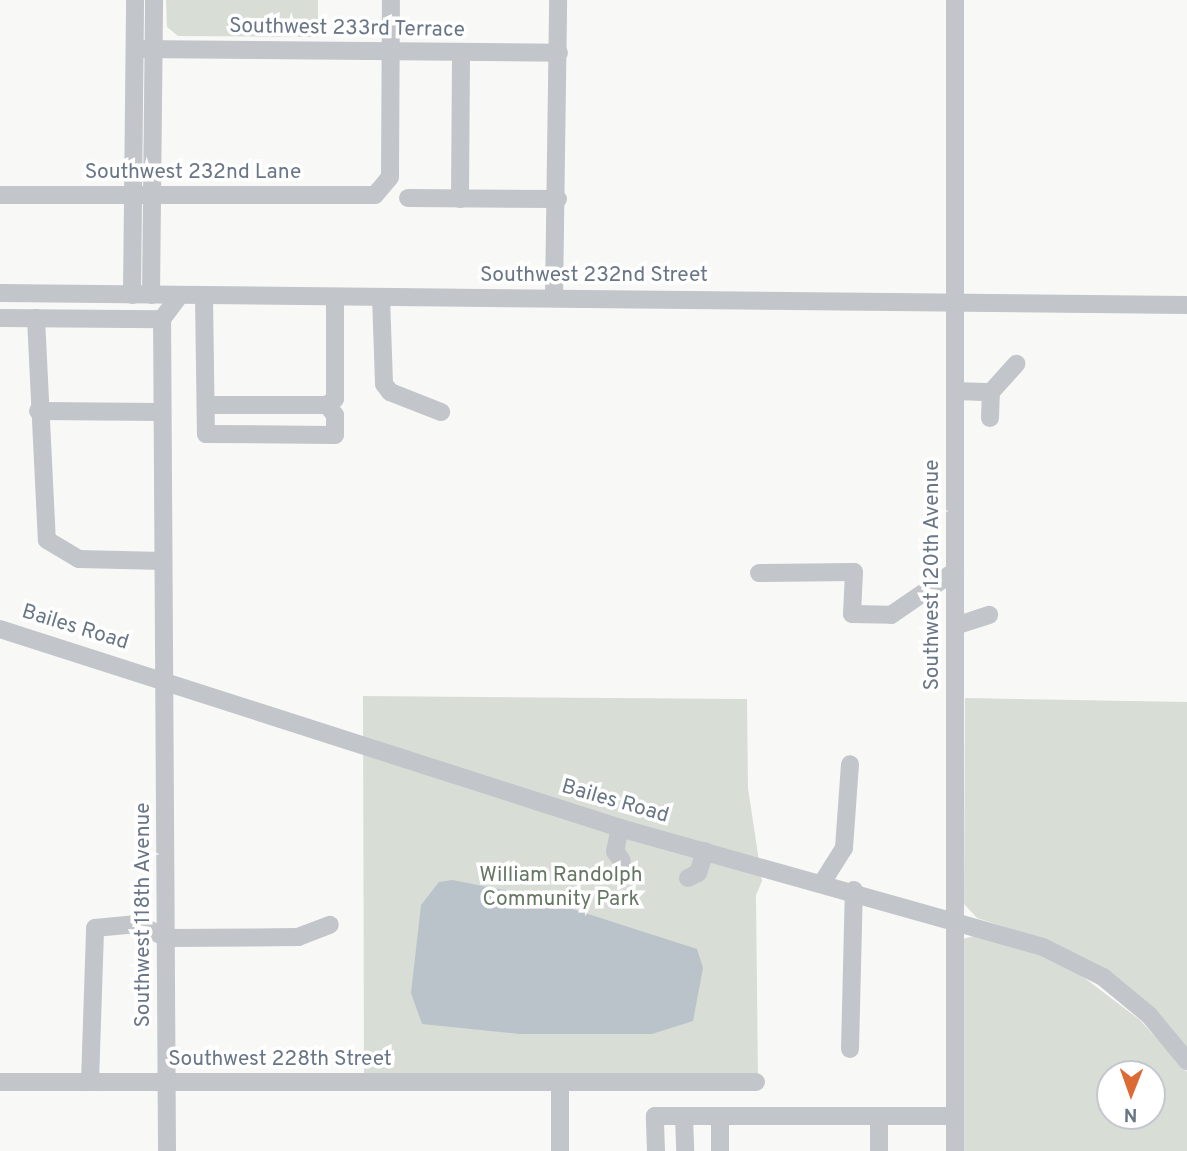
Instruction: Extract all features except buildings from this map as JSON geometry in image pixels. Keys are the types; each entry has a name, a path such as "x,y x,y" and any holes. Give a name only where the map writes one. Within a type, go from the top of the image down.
{"street":[{"path":"132,295 135,0"},
{"path":"151,295 154,0"},
{"path":"391,0 391,52"},
{"path":"554,298 558,199 558,0"},
{"name":"Southwest 120th Avenue","path":"955,0 955,1151"},
{"name":"Southwest 233rd Terrace","path":"135,49 559,53"},
{"name":"Southwest 232nd Lane","path":"0,195 363,198 384,190 390,172 391,52"},
{"path":"460,199 461,52"},
{"path":"408,198 558,199"},
{"name":"Southwest 232nd Street","path":"0,293 1187,305"},
{"path":"0,318 162,319 180,295"},
{"path":"204,296 206,434 335,435 335,415 327,405"},
{"path":"206,405 327,405 335,399 335,296"},
{"path":"381,297 384,384 390,392 441,412"},
{"path":"36,318 38,411 47,540 79,559 163,561"},
{"name":"Southwest 118th Avenue","path":"162,319 167,1151"},
{"path":"990,418 991,392 1016,364"},
{"path":"955,391 991,392"},
{"path":"38,411 162,412"},
{"path":"759,573 854,572 852,614 891,615 956,571"},
{"path":"956,626 989,615"},
{"name":"Bailes Road","path":"0,629 165,678 621,828 954,919 1043,947 1103,977 1149,1016 1187,1061"},
{"path":"822,883 844,848 850,764"},
{"path":"621,828 615,851 622,861"},
{"path":"688,878 698,873 705,851"},
{"path":"850,1049 854,891"},
{"path":"90,1083 92,938 95,929 113,923 150,927 167,938 290,938 330,925"},
{"name":"Southwest 228th Street","path":"0,1082 756,1082"},
{"path":"560,1082 561,1151"},
{"path":"656,1151 655,1116 955,1116"},
{"path":"684,1116 685,1151"},
{"path":"720,1116 720,1151"},
{"path":"879,1116 879,1151"}],"green space":[{"path":"166,0 318,0 318,37 178,36 167,27"},
{"name":"William Randolph Community Park","path":"363,696 747,699 748,788 762,881 756,895 758,1081 364,1078"},
{"path":"965,698 1187,702 1187,1052 1037,937 977,918 964,904"},
{"path":"985,933 1070,967 1140,1020 1187,1072 1187,1151 960,1151 963,939"}],"shaded area":[{"path":"452,880 529,895 697,949 703,968 693,1021 652,1034 520,1034 422,1024 411,993 421,905 439,882"}]}
